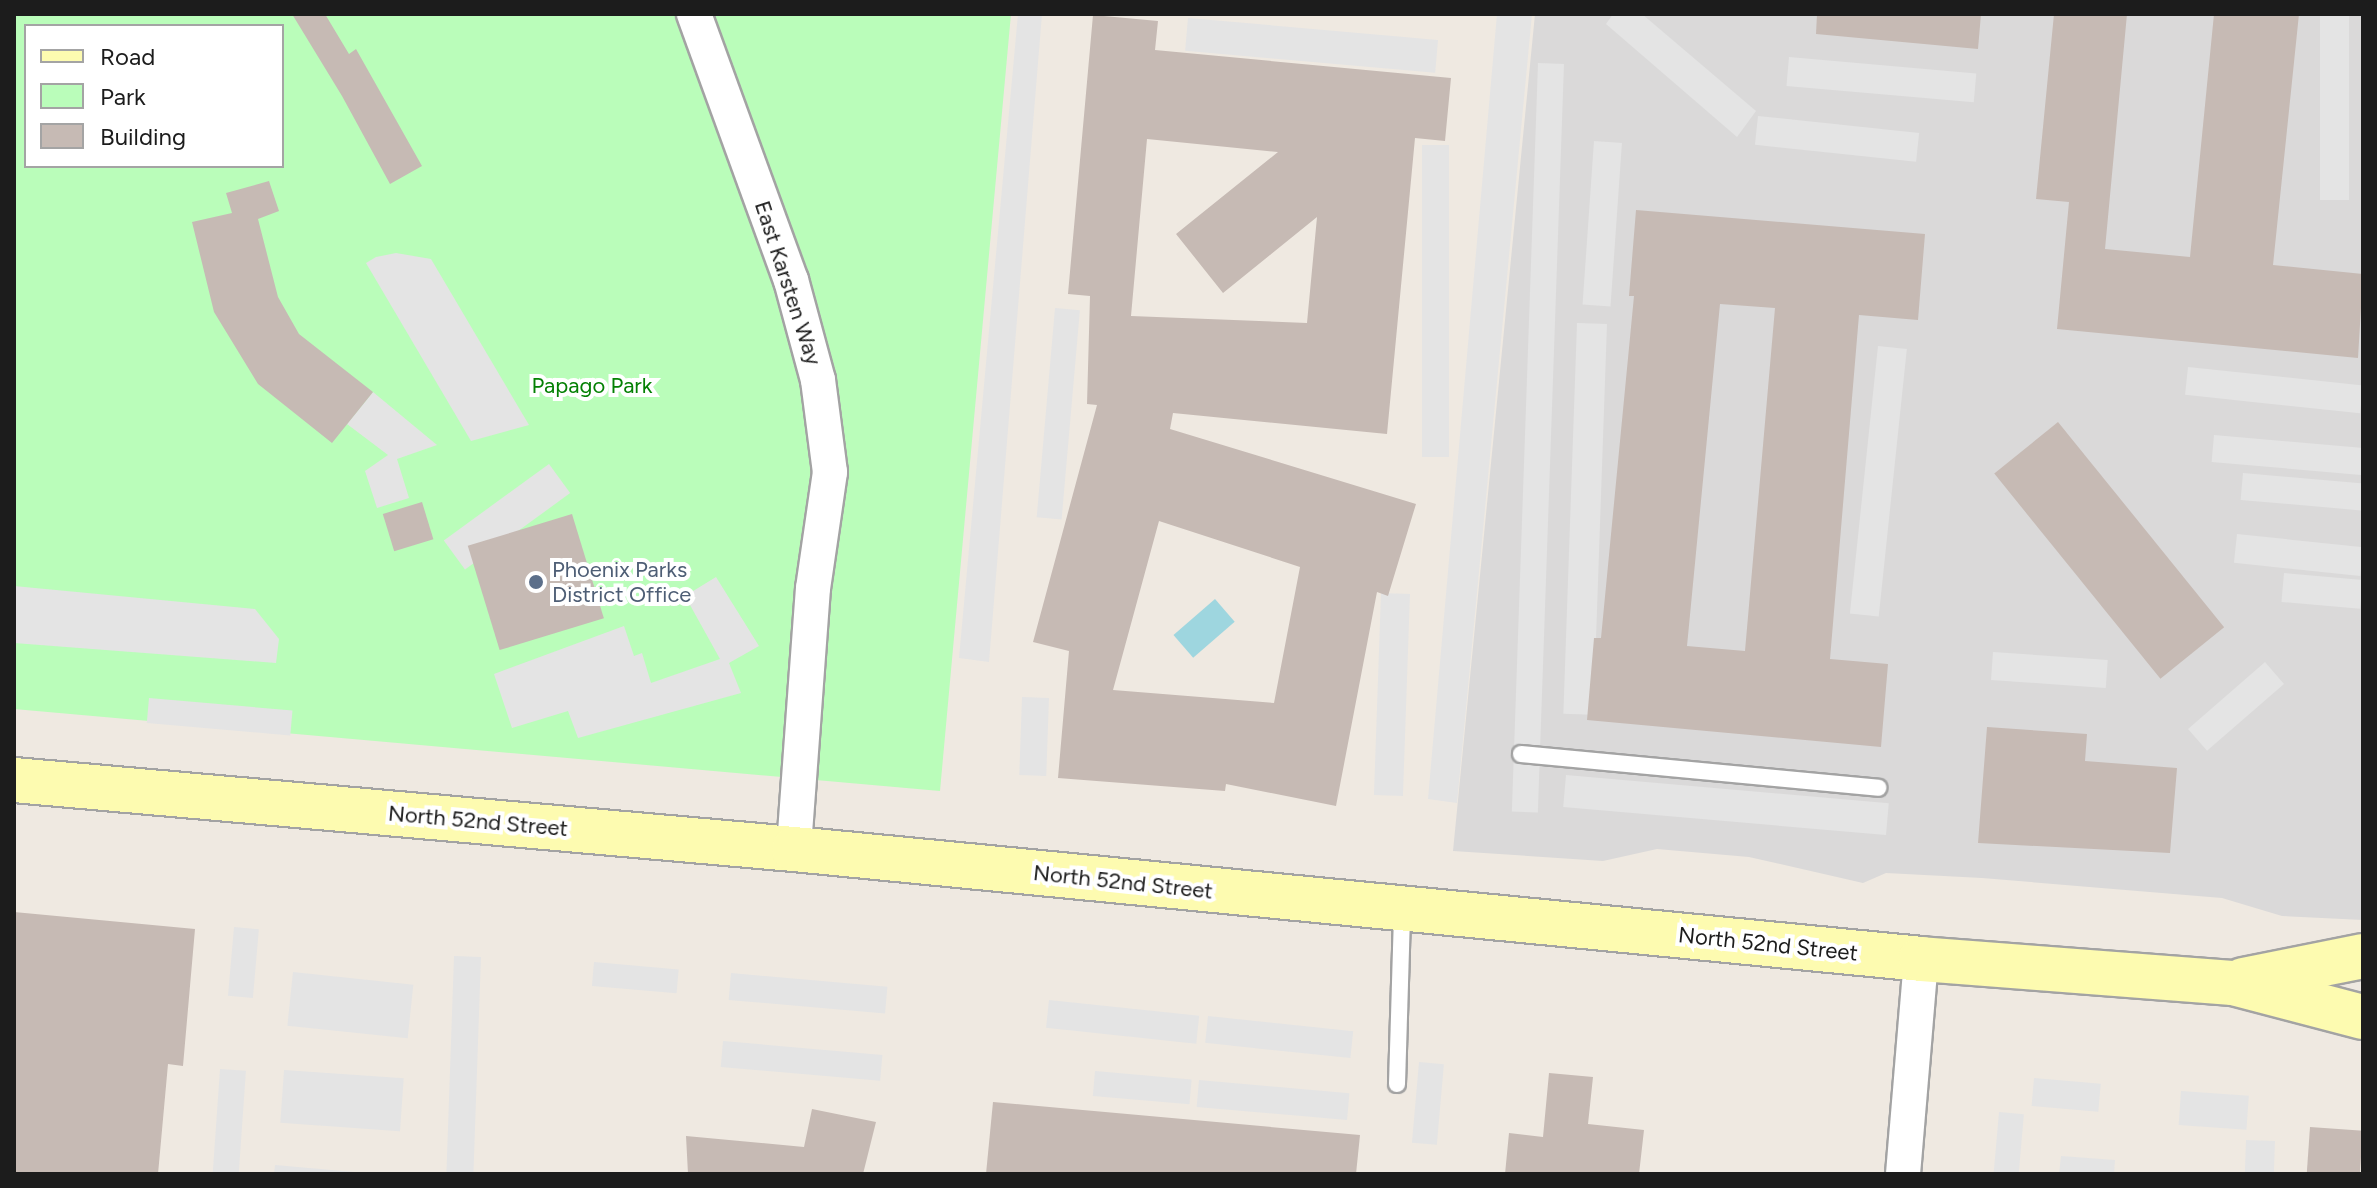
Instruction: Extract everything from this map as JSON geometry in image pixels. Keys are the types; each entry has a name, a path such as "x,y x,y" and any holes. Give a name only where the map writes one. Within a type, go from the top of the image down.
{"main road":[{"name":"North 52nd Street","path":"14,780 794,849 1921,959 2233,983 2363,1017"},
{"name":"North 52nd Street","path":"2233,983 2363,956"}],"street":[{"name":"East Karsten Way","path":"694,14 791,280 818,380 830,472 813,588 794,849"},
{"path":"1903,1174 1921,959"}],"lane":[{"path":"1521,754 1878,788"},
{"path":"1397,1084 1402,909"}],"shaded area":[{"path":"1018,14 1042,14 989,662 959,658"},
{"path":"1497,14 1532,14 1457,803 1428,799"},
{"path":"1535,14 2363,14 2363,920 2282,916 2222,898 1982,878 1886,873 1863,883 1749,857 1657,849 1603,861 1453,851"},
{"path":"1613,14 1642,14 1756,111 1737,137 1606,24"},
{"path":"2320,14 2349,14 2349,200 2320,200"},
{"path":"1188,18 1438,40 1435,73 1185,51"},
{"path":"1789,57 1976,73 1974,102 1786,86"},
{"path":"1538,63 1564,64 1538,812 1512,812"},
{"path":"1758,116 1919,133 1916,162 1755,145"},
{"path":"1594,141 1622,143 1610,307 1583,305"},
{"path":"1422,145 1449,145 1449,457 1422,457"},
{"path":"396,253 431,259 529,425 471,441 366,263 376,257"},
{"path":"1055,308 1080,310 1062,519 1037,517"},
{"path":"1577,323 1607,324 1593,715 1563,714"},
{"path":"1878,346 1907,349 1879,617 1850,614"},
{"path":"2188,367 2363,385 2360,413 2185,395"},
{"path":"373,392 437,445 397,459 409,498 377,508 365,471 388,455 347,424"},
{"path":"2214,435 2363,448 2361,475 2212,462"},
{"path":"549,464 570,493 465,570 444,540"},
{"path":"2243,473 2363,483 2361,510 2241,500"},
{"path":"2237,534 2363,547 2360,576 2234,563"},
{"path":"2284,573 2363,580 2360,609 2281,602"},
{"path":"716,577 759,646 729,663 741,693 578,738 568,711 512,728 494,674 624,626 634,656 642,653 651,683 720,659 685,596"},
{"path":"14,586 255,609 279,639 276,663 14,643"},
{"path":"1381,593 1410,594 1403,796 1374,795"},
{"path":"1993,652 2108,660 2106,688 1991,680"},
{"path":"2265,662 2284,684 2207,751 2188,729"},
{"path":"1022,697 1049,698 1046,776 1019,775"},
{"path":"149,698 292,711 290,735 147,723"},
{"path":"1566,775 1889,803 1886,835 1563,807"},
{"path":"234,927 259,929 253,998 228,996"},
{"path":"454,956 481,957 473,1174 446,1174"},
{"path":"594,962 679,969 677,993 592,986"},
{"path":"293,972 413,985 408,1038 287,1026"},
{"path":"731,973 887,987 885,1014 729,1000"},
{"path":"1049,1000 1199,1016 1196,1044 1046,1028"},
{"path":"1208,1016 1353,1031 1350,1058 1205,1043"},
{"path":"723,1041 882,1055 880,1081 721,1067"},
{"path":"1419,1062 1444,1064 1437,1145 1412,1143"},
{"path":"220,1069 246,1071 239,1174 213,1174"},
{"path":"284,1070 404,1078 400,1131 280,1123"},
{"path":"1095,1071 1192,1079 1189,1104 1093,1096"},
{"path":"2034,1078 2101,1084 2098,1112 2032,1106"},
{"path":"1199,1080 1349,1093 1347,1120 1197,1107"},
{"path":"2181,1091 2249,1096 2246,1130 2179,1125"},
{"path":"1999,1112 2024,1114 2019,1174 1994,1174"},
{"path":"2246,1140 2275,1141 2274,1174 2245,1174"},
{"path":"2061,1156 2115,1160 2114,1174 2059,1174"},
{"path":"275,1165 377,1174 274,1174"}],"green space":[{"name":"Papago Park","path":"14,14 1011,14 940,791 14,709"}],"water":[{"path":"1215,599 1235,622 1193,658 1173,635"}],"building":[{"path":"292,14 325,14 349,54 356,49 422,166 390,184"},
{"path":"1817,14 1981,14 1978,49 1816,34"},
{"path":"2054,14 2127,14 2105,249 2190,257 2214,14 2299,14 2273,265 2363,274 2358,358 2057,329 2069,202 2036,199"},
{"path":"1093,15 1158,21 1155,50 1451,78 1445,141 1415,138 1387,434 1173,413 1170,429 1416,504 1388,596 1377,592 1336,806 1226,784 1225,791 1058,778 1069,651 1033,642 1097,405 1087,404 1090,296 1068,294","holes":["1147,139 1278,152 1176,234 1223,293 1317,217 1307,323 1131,316","1159,521 1300,567 1274,703 1113,690"]},
{"path":"269,181 279,211 258,219 278,297 299,334 373,392 332,443 258,384 214,312 192,222 232,213 226,193"},
{"path":"1636,210 1925,234 1918,320 1859,315 1830,659 1888,664 1881,747 1587,720 1594,638 1601,638 1634,296 1629,296","holes":["1720,304 1775,308 1745,651 1687,646"]},
{"path":"2058,422 2224,627 2160,679 1994,474"},
{"path":"422,502 433,539 394,551 383,514"},
{"name":"Phoenix Parks District Office","path":"572,514 604,618 500,650 468,546"},
{"path":"1987,727 2087,734 2085,761 2177,768 2170,853 1978,843"},
{"path":"14,912 195,929 183,1066 168,1064 158,1174 14,1174"},
{"path":"1549,1073 1593,1077 1588,1124 1644,1130 1639,1174 1505,1174 1509,1133 1543,1137"},
{"path":"993,1102 1360,1135 1356,1174 986,1174"},
{"path":"812,1109 876,1122 863,1174 688,1174 686,1136 804,1147"},
{"path":"2310,1127 2363,1131 2360,1174 2307,1174"}],"place":[{"name":"Phoenix Parks District Office","path":"536,582"}]}
